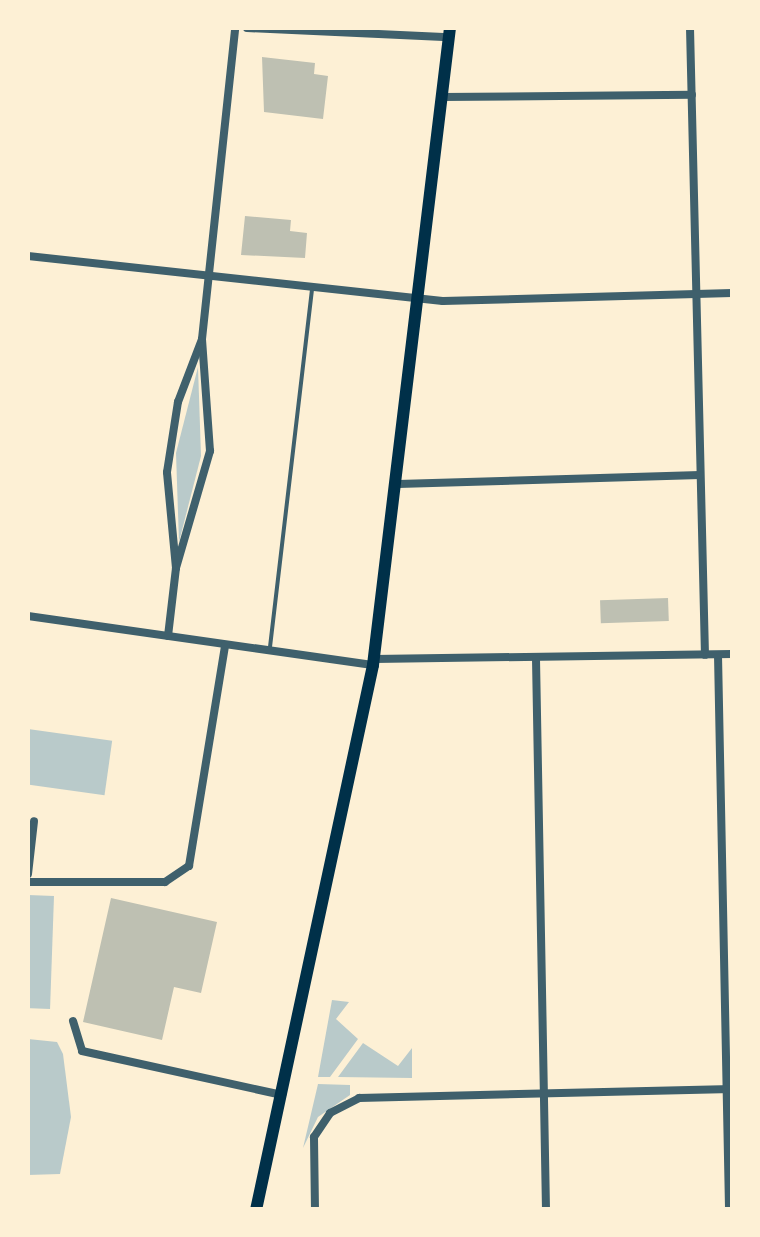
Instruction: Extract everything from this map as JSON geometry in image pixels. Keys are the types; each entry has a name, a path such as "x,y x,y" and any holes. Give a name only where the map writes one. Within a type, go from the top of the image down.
{"main road":[{"path":"256,1210 373,662 398,484 449,32"}],"street":[{"path":"168,636 176,568 210,451 202,339 235,28"},
{"path":"247,28 449,32"},
{"path":"690,28 706,655"},
{"path":"442,97 692,94"},
{"path":"28,256 418,298 732,293"},
{"path":"176,568 167,472 178,402 202,339"},
{"path":"398,484 700,475"},
{"path":"28,616 269,652 373,662 732,654"},
{"path":"28,882 165,882 190,866 225,645"},
{"path":"718,655 730,1089 729,1210"},
{"path":"536,659 546,1210"},
{"path":"28,874 34,821"},
{"path":"73,1021 82,1051 282,1095"},
{"path":"315,1210 314,1137 342,1104 544,1092 730,1089"}],"lane":[{"path":"269,652 312,286"}],"shaded area":[{"path":"198,367 201,456 179,542 176,453"},
{"path":"28,729 112,741 105,795 28,785"},
{"path":"28,895 54,896 50,1009 28,1008"},
{"path":"332,1000 349,1002 336,1019 358,1039 330,1077 318,1077"},
{"path":"28,1039 57,1042 63,1054 71,1117 60,1174 28,1175"},
{"path":"363,1043 398,1066 412,1048 412,1078 338,1077"},
{"path":"318,1084 350,1085 350,1095 318,1117 303,1148"}],"building":[{"path":"262,57 315,63 314,74 328,76 323,119 264,112"},
{"path":"245,216 291,220 290,231 307,233 305,258 241,255"},
{"path":"668,598 669,621 601,623 600,600"},
{"path":"111,898 217,922 201,993 174,987 162,1040 83,1022"}]}
